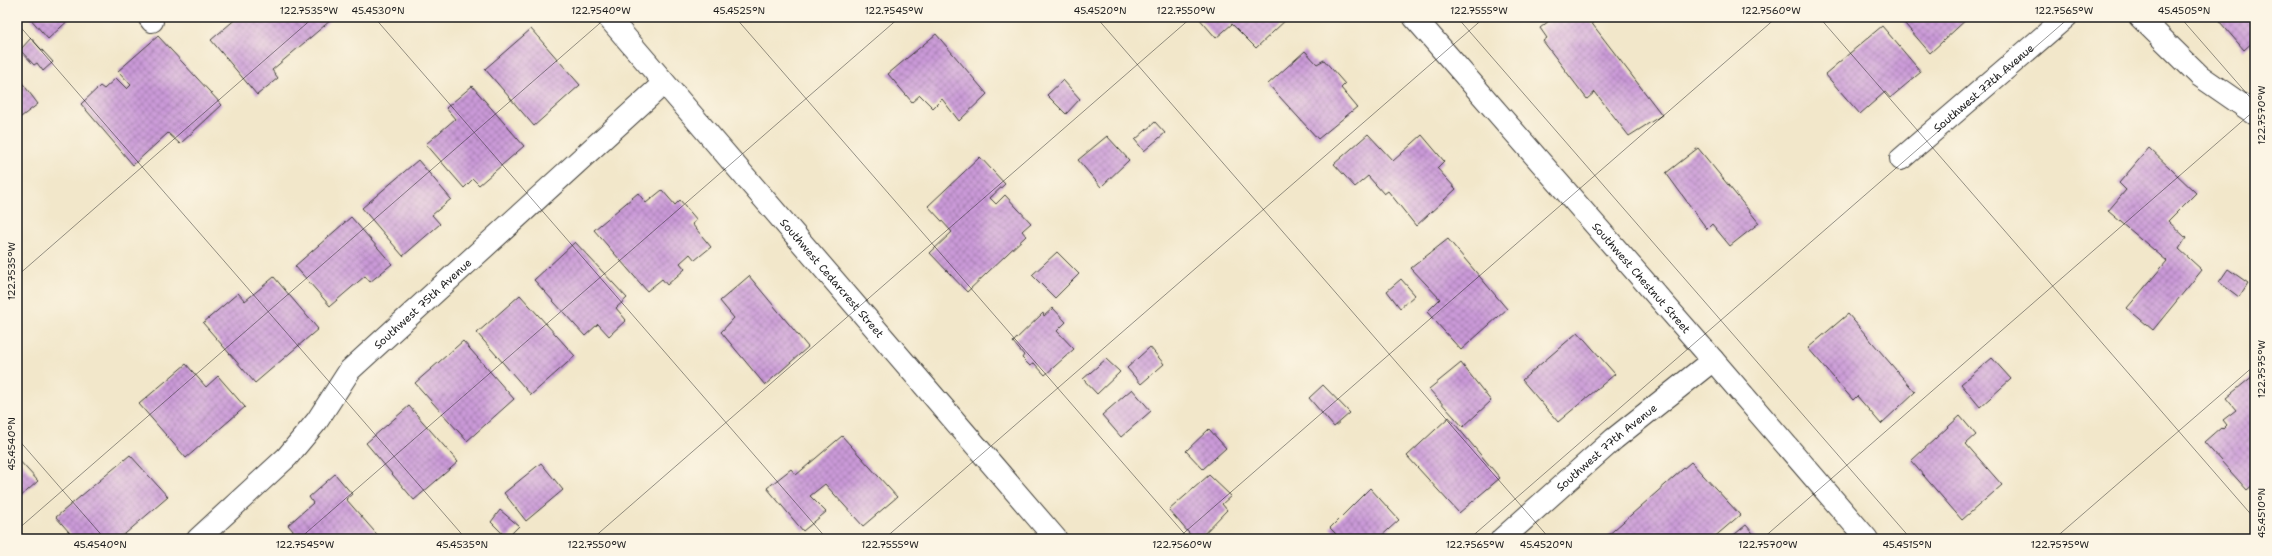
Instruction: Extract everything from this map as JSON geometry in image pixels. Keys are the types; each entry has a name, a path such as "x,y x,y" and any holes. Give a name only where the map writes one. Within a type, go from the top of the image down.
{"street":[{"name":"Southwest Cedarcrest Street","path":"608,17 1056,539"},
{"name":"Southwest Chestnut Street","path":"1414,17 1714,360 1867,539"},
{"name":"Southwest 77th Avenue","path":"1901,159 2066,17"},
{"path":"2140,17 2200,76 2255,114"},
{"name":"Southwest 75th Avenue","path":"198,539 287,457 317,421 350,370 664,83"},
{"name":"Southwest 77th Avenue","path":"1502,539 1614,439 1714,360"}],"building":[{"path":"29,17 72,17 48,39"},
{"path":"238,17 329,17 331,20 272,70 278,78 257,95 211,40"},
{"path":"1198,17 1289,17 1256,48 1232,24 1216,38"},
{"path":"1554,17 1587,17 1662,115 1629,136 1595,92 1587,99 1543,41 1547,38 1540,28"},
{"path":"1899,17 1969,17 1930,53"},
{"path":"2223,17 2255,17 2255,40 2244,50 2220,22"},
{"path":"1882,26 1921,72 1890,98 1885,92 1860,114 1825,74"},
{"path":"531,29 580,85 534,126 485,69"},
{"path":"936,34 987,94 959,121 942,99 933,108 920,95 912,102 888,74"},
{"path":"158,36 222,105 180,144 168,133 133,165 81,104 100,86 104,89 116,78 127,89 131,85 118,71"},
{"path":"31,38 53,62 43,71 37,63 34,65 20,50"},
{"path":"1305,51 1317,64 1324,60 1345,84 1341,88 1357,107 1318,139 1268,84"},
{"path":"17,76 38,104 17,120"},
{"path":"1063,80 1080,99 1066,114 1047,95"},
{"path":"472,86 524,146 479,185 473,179 464,188 426,144 455,119 446,108"},
{"path":"1155,122 1165,133 1144,151 1135,140"},
{"path":"1368,134 1393,161 1422,135 1444,161 1437,168 1456,189 1416,226 1388,191 1384,194 1368,176 1355,187 1334,164"},
{"path":"1107,136 1129,160 1101,187 1078,160"},
{"path":"1698,148 1759,223 1730,246 1712,224 1707,229 1666,173"},
{"path":"2149,148 2196,193 2168,221 2186,238 2179,249 2202,270 2153,330 2127,308 2167,261 2108,211 2126,190 2119,183"},
{"path":"980,157 1005,184 990,198 996,204 1005,195 1031,223 1022,231 1026,236 967,292 930,253 952,232 928,206"},
{"path":"418,160 451,199 432,215 440,224 403,256 362,208"},
{"path":"662,190 675,205 680,200 697,220 692,224 711,247 695,260 690,254 680,263 685,269 667,285 662,279 647,291 594,230 638,193 646,203"},
{"path":"351,217 392,264 370,282 365,276 330,306 295,266"},
{"path":"1448,239 1507,309 1461,350 1427,312 1440,299 1411,268"},
{"path":"575,242 627,298 616,308 626,320 609,336 598,324 585,336 534,280"},
{"path":"1057,252 1079,274 1055,298 1032,275"},
{"path":"2228,269 2248,283 2239,297 2219,282"},
{"path":"749,276 808,347 765,385 721,332 734,318 720,301"},
{"path":"274,277 318,329 255,383 203,323 238,293 245,301"},
{"path":"1401,279 1415,295 1400,308 1387,291"},
{"path":"520,295 575,356 531,395 477,333"},
{"path":"1053,308 1066,322 1057,331 1074,349 1045,375 1034,363 1030,366 1022,358 1024,355 1013,342 1043,313 1044,316"},
{"path":"1848,314 1915,392 1881,424 1857,396 1853,400 1808,348"},
{"path":"1578,332 1615,374 1558,422 1522,380"},
{"path":"463,341 514,399 467,441 415,383"},
{"path":"1150,347 1164,364 1141,384 1127,368"},
{"path":"1992,358 2011,379 1980,407 1961,384"},
{"path":"1106,359 1120,372 1097,394 1083,379"},
{"path":"1461,363 1491,401 1463,427 1429,389"},
{"path":"186,364 206,387 218,376 245,407 186,458 139,404"},
{"path":"2254,375 2255,483 2247,490 2204,442 2221,427 2223,429 2227,425 2223,420 2236,410 2226,398"},
{"path":"1323,385 1350,413 1334,427 1309,398"},
{"path":"1132,389 1151,411 1121,437 1102,415"},
{"path":"409,406 458,462 414,500 366,443"},
{"path":"1960,416 1976,435 1966,444 2002,485 1962,520 1911,461"},
{"path":"1449,417 1500,478 1459,513 1407,456"},
{"path":"1209,429 1226,448 1203,469 1186,451"},
{"path":"842,436 897,497 863,526 825,484 810,496 826,512 803,531 767,488 791,469 796,475"},
{"path":"130,455 168,497 119,539 75,539 56,517"},
{"path":"17,458 38,481 17,500"},
{"path":"1691,462 1740,515 1712,539 1608,539 1606,537"},
{"path":"541,463 563,490 526,521 504,493"},
{"path":"335,474 352,494 346,499 381,539 300,539 288,525 313,503 309,497"},
{"path":"1209,475 1231,496 1222,504 1227,510 1199,539 1194,539 1169,510"},
{"path":"1370,488 1399,520 1378,539 1329,539 1336,534 1330,528"},
{"path":"500,510 519,526 507,538 491,522"},
{"path":"1746,525 1758,539 1729,539"}]}
